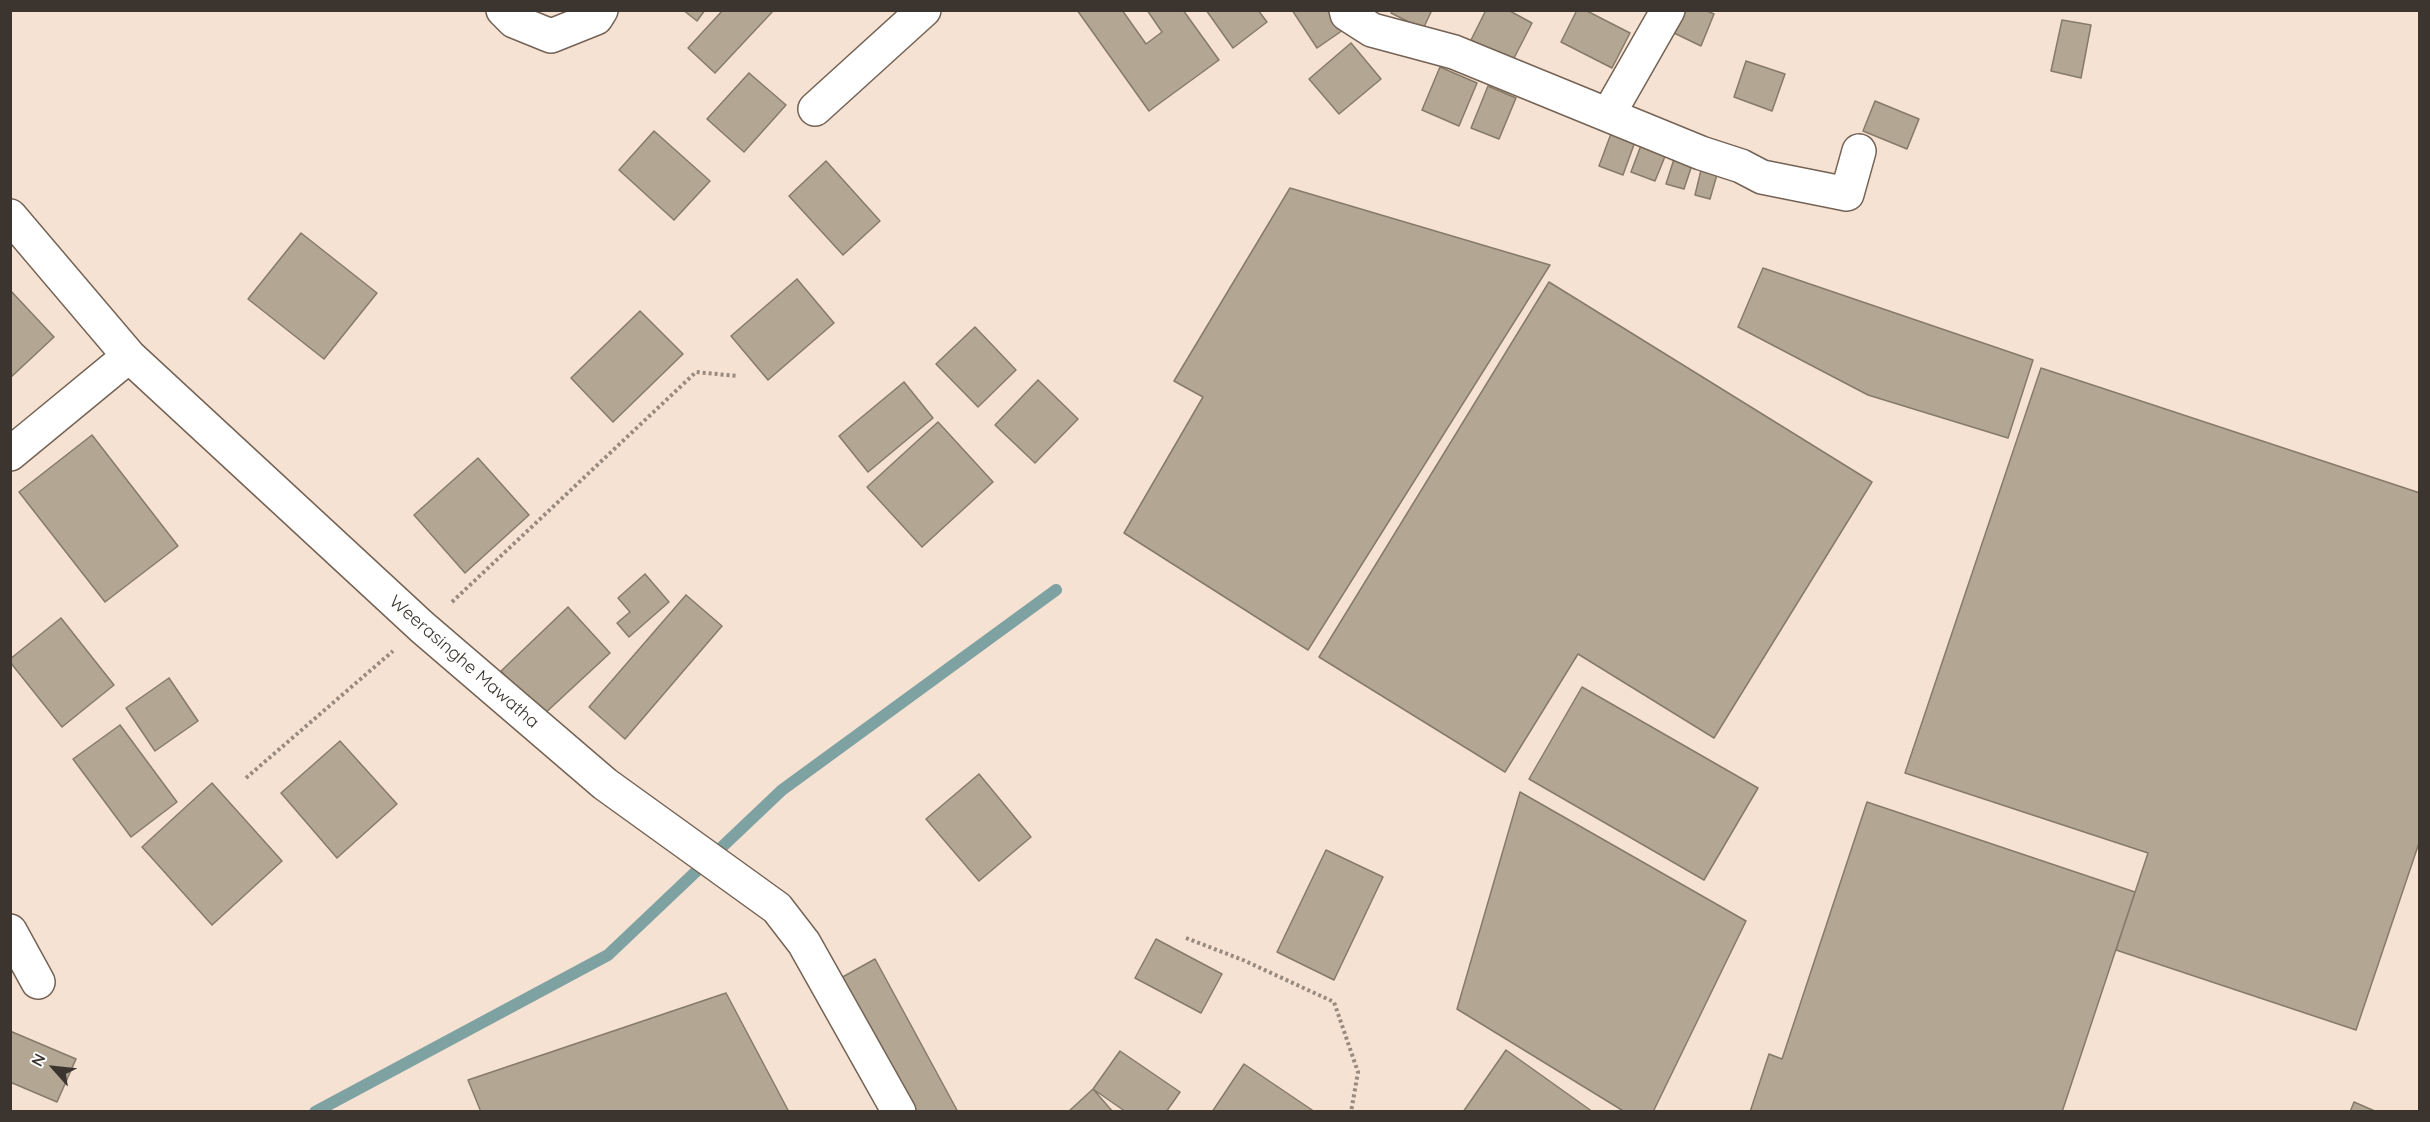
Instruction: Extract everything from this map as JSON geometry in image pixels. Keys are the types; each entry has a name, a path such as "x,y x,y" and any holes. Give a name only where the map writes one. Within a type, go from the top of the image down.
{"street":[{"path":"503,10 514,21 550,36 596,18 601,10"},
{"path":"815,109 924,10"},
{"path":"1346,10 1347,14 1372,30 1454,52 1701,153 1741,166 1762,177 1847,194 1859,151"},
{"path":"1608,115 1668,10"},
{"name":"Weerasinghe Mawatha","path":"10,216 129,356 422,627 605,784 777,908 804,943 899,1112"},
{"path":"10,454 129,356"},
{"path":"10,931 38,982"}],"path":[{"path":"246,778 472,584 696,372 737,376"},
{"path":"1186,938 1243,960 1334,1002 1358,1072 1351,1112"}],"building":[{"path":"683,10 705,10 697,21"},
{"path":"723,10 774,10 715,73 688,48"},
{"path":"1077,10 1122,10 1146,44 1162,32 1147,10 1183,10 1219,60 1149,111"},
{"path":"1206,10 1258,10 1267,22 1233,48"},
{"path":"1292,10 1334,10 1346,28 1317,48"},
{"path":"1393,10 1432,10 1423,29 1391,13"},
{"path":"1486,10 1508,10 1532,23 1512,62 1471,40"},
{"path":"1577,10 1585,10 1630,33 1612,68 1561,42"},
{"path":"1682,10 1705,10 1714,14 1701,46 1672,32"},
{"path":"2062,20 2091,25 2081,78 2051,71"},
{"path":"1351,43 1381,79 1339,114 1309,79"},
{"path":"1746,61 1785,74 1772,111 1734,97"},
{"path":"1440,67 1477,83 1459,126 1422,110"},
{"path":"749,73 786,105 744,152 707,119"},
{"path":"1488,86 1516,98 1499,139 1471,128"},
{"path":"1875,101 1919,119 1907,149 1863,131"},
{"path":"654,131 710,181 674,220 619,170"},
{"path":"1612,131 1636,139 1623,175 1599,166"},
{"path":"1643,140 1668,149 1655,181 1631,172"},
{"path":"1676,153 1694,159 1684,189 1666,184"},
{"path":"826,161 880,221 843,255 789,196"},
{"path":"1702,166 1718,171 1710,199 1695,195"},
{"path":"1290,188 1550,265 1308,650 1124,533 1203,397 1174,381"},
{"path":"301,233 377,293 324,359 248,299"},
{"path":"1763,268 2033,360 2008,438 1868,395 1738,327"},
{"path":"797,279 834,323 768,380 731,336"},
{"path":"1549,282 1872,482 1714,738 1578,654 1505,772 1319,657"},
{"path":"10,290 54,337 10,378"},
{"path":"640,311 683,354 613,422 571,378"},
{"path":"975,327 1016,370 978,407 936,364"},
{"path":"2041,368 2420,493 2420,840 2356,1030 2116,950 2148,853 1905,773"},
{"path":"1038,380 1078,419 1035,463 995,425"},
{"path":"904,382 933,418 868,472 839,436"},
{"path":"938,422 993,482 922,547 867,487"},
{"path":"92,435 178,546 105,602 19,492"},
{"path":"478,458 529,515 465,573 414,515"},
{"path":"645,574 669,602 629,637 617,623 630,612 618,598"},
{"path":"686,595 722,626 625,739 589,707"},
{"path":"568,607 610,653 542,716 501,671"},
{"path":"61,618 114,685 62,727 10,662 10,659"},
{"path":"169,678 198,721 155,751 126,708"},
{"path":"1582,687 1758,788 1704,880 1529,779"},
{"path":"120,725 177,802 131,837 73,759"},
{"path":"340,741 397,804 337,858 281,793"},
{"path":"979,774 1031,837 979,881 926,819"},
{"path":"212,783 282,861 212,925 142,847"},
{"path":"1520,792 1746,921 1653,1112 1625,1112 1457,1009"},
{"path":"1867,802 2135,892 2062,1112 1750,1112 1769,1054 1782,1059"},
{"path":"1326,850 1383,877 1334,980 1277,952"},
{"path":"1156,939 1222,974 1201,1013 1135,978"},
{"path":"875,959 958,1112 910,1112 839,979"},
{"path":"726,993 789,1112 481,1112 468,1080"},
{"path":"10,1031 76,1059 57,1102 10,1082"},
{"path":"1506,1050 1593,1112 1463,1112"},
{"path":"1120,1051 1180,1092 1166,1112 1126,1112 1093,1089"},
{"path":"1244,1064 1315,1112 1212,1112"},
{"path":"1093,1089 1113,1112 1068,1112"},
{"path":"2354,1102 2377,1112 2350,1112"}],"waterway":[{"path":"315,1112 608,955 782,790 1056,590"}]}
